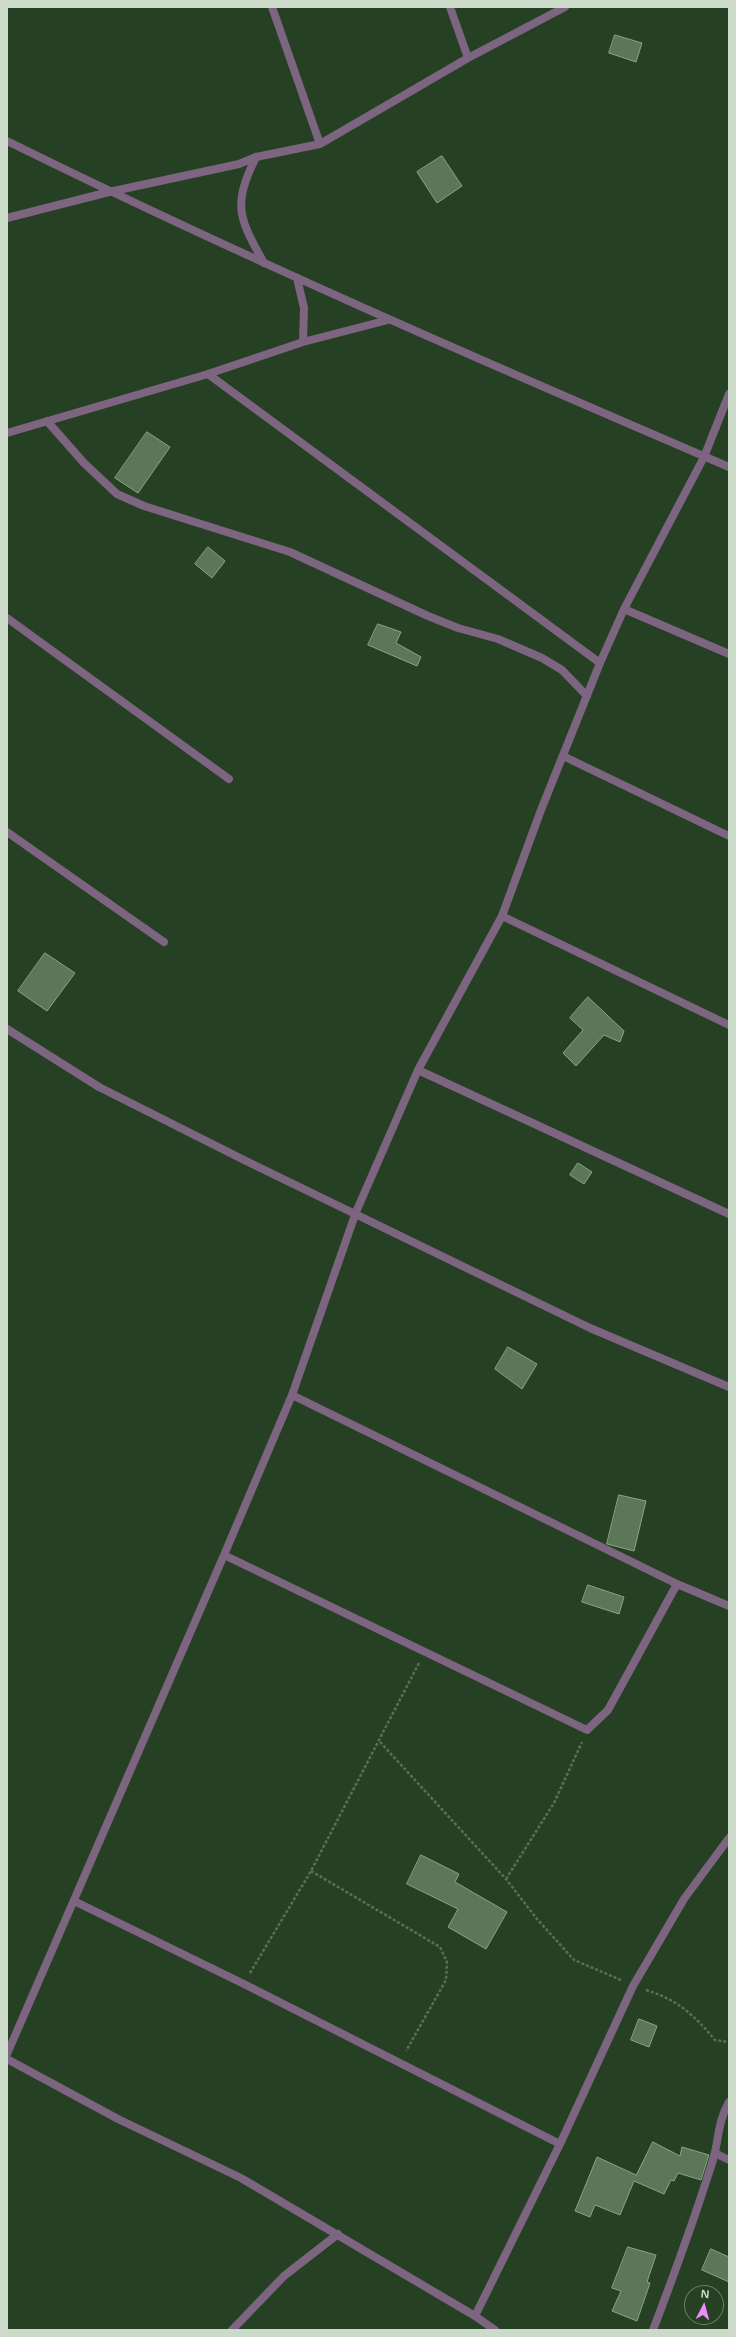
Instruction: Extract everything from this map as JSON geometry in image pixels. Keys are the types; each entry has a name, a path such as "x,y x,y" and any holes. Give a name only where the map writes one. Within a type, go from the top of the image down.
{"street":[{"path":"272,7 320,144"},
{"path":"450,7 468,58"},
{"path":"7,218 109,192 232,166 256,157 320,144 468,58 565,7"},
{"path":"7,142 109,192 388,320 729,467"},
{"path":"256,157 240,195 241,212 245,228 264,263"},
{"path":"297,278 304,308 303,342"},
{"path":"7,433 208,374 303,342 388,320"},
{"path":"208,374 600,663"},
{"path":"7,2054 224,1556 292,1394 356,1212 418,1070 502,916 600,663 624,609 704,457 729,394"},
{"path":"46,421 84,463 117,494 144,506 290,552 428,616 458,628 498,639 536,655 562,670 587,696"},
{"path":"624,609 729,654"},
{"path":"7,618 229,780"},
{"path":"563,756 729,836"},
{"path":"7,832 164,942"},
{"path":"502,916 729,1025"},
{"path":"7,1029 99,1087 590,1328 729,1387"},
{"path":"418,1070 729,1214"},
{"path":"292,1394 677,1584 729,1606"},
{"path":"224,1556 587,1730 608,1710 677,1584"},
{"path":"475,2316 560,2144 633,1986 684,1899 729,1838"},
{"path":"74,1901 244,1984 560,2144"},
{"path":"7,2059 118,2119 241,2178 338,2234 475,2316 495,2330"},
{"path":"653,2330 684,2249 715,2153 718,2129 729,2102"},
{"path":"715,2153 729,2160"},
{"path":"235,2329 284,2276 338,2234"}],"path":[{"path":"244,1984 311,1871 380,1742 424,1652"},
{"path":"506,1879 554,1803 587,1730"},
{"path":"380,1742 506,1879 537,1919 574,1960 633,1986 666,1996 694,2015 715,2040 729,2042"},
{"path":"311,1871 440,1947 447,1962 446,1980 400,2064"}],"building":[{"path":"615,35 642,43 636,62 609,53"},
{"path":"442,156 462,186 437,203 417,172"},
{"path":"147,432 170,447 138,493 115,478"},
{"path":"208,547 225,561 212,578 195,564"},
{"path":"378,624 401,632 396,643 421,657 417,666 368,645"},
{"path":"45,953 75,973 47,1011 18,991"},
{"path":"588,997 624,1031 620,1042 604,1035 576,1066 563,1053 583,1030 570,1018"},
{"path":"578,1163 592,1172 584,1184 570,1175"},
{"path":"508,1347 537,1364 522,1389 495,1369"},
{"path":"619,1495 646,1501 634,1551 607,1544"},
{"path":"588,1585 624,1597 619,1614 582,1602"},
{"path":"421,1855 459,1874 455,1882 507,1912 486,1949 448,1927 458,1909 407,1884"},
{"path":"639,2019 657,2026 649,2047 631,2040"},
{"path":"653,2142 680,2156 682,2147 709,2155 701,2180 678,2173 674,2181 671,2180 664,2194 634,2181 620,2215 595,2205 590,2217 575,2211 597,2157 636,2175"},
{"path":"628,2247 656,2255 647,2282 650,2283 637,2321 612,2311 621,2291 612,2288"},
{"path":"711,2249 729,2257 729,2282 702,2270"}]}
